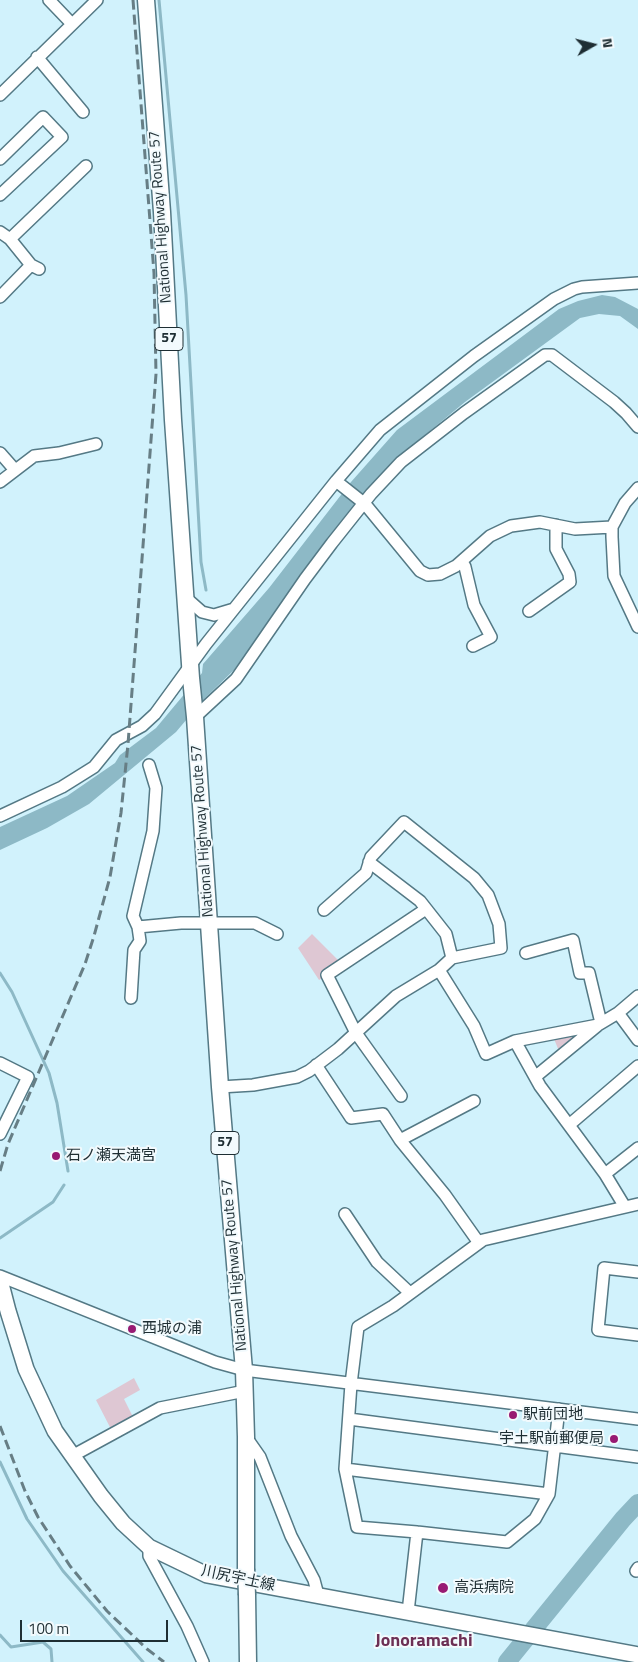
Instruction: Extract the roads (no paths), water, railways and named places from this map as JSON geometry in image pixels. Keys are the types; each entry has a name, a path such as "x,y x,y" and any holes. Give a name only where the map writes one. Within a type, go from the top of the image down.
{"highway":[{"name":"National Highway Route 57","path":"146,0 162,212 173,420 190,672 195,717 220,1087 244,1370 248,1662"}],"main road":[{"name":"川尻宇土線","path":"0,1278 26,1369 55,1431 123,1523 149,1547 206,1575 638,1655"}],"street":[{"path":"49,0 72,24"},
{"path":"0,95 96,0"},
{"path":"37,58 83,112"},
{"path":"0,159 43,117 62,137 0,195"},
{"path":"10,239 86,166"},
{"path":"0,232 10,239 35,267 0,297"},
{"path":"0,816 62,787 94,767 116,740 142,726 155,714 190,672 206,644 339,484 380,430 466,362 554,299 582,287 638,283"},
{"path":"195,717 236,679 332,543 363,503 401,462 464,413 546,354 552,356 614,402 638,427"},
{"path":"0,482 34,456 59,453 96,444"},
{"path":"0,453 15,470"},
{"path":"339,484 363,503 423,574 440,574 462,561 490,536 511,526 540,522 584,530 612,527"},
{"path":"638,488 625,503 612,527 614,576 638,627"},
{"path":"529,611 570,582 569,574 556,549 556,525"},
{"path":"462,561 465,566 474,605 491,637 473,646"},
{"path":"185,596 202,612 214,615 234,609"},
{"path":"131,998 134,950 140,941 138,927 133,916 152,831 156,788 149,765"},
{"path":"220,1087 253,1085 297,1077 316,1065 356,1033 396,996 439,970 452,958 501,948 499,924 488,895 474,878 404,822 371,857 366,873 324,910"},
{"path":"369,862 420,901 446,934 452,958"},
{"path":"402,1096 356,1033 327,976 426,909"},
{"path":"138,927 181,922 255,923 277,934"},
{"path":"526,953 573,940 580,973 589,973 600,1024"},
{"path":"439,970 474,1026 486,1054 515,1041 600,1024"},
{"path":"535,1077 638,996"},
{"path":"618,1013 638,1040"},
{"path":"515,1041 540,1086 606,1174 625,1207"},
{"path":"0,1063 28,1077 0,1134"},
{"path":"316,1065 350,1118 383,1114 400,1140 445,1195 479,1244"},
{"path":"569,1125 638,1066"},
{"path":"400,1140 474,1101"},
{"path":"606,1174 638,1148"},
{"path":"559,1409 550,1494 535,1519 507,1542 357,1527 345,1469 351,1384 358,1327 410,1293 483,1240 638,1204"},
{"path":"345,1214 378,1262 410,1293"},
{"path":"638,1272 604,1268 598,1330 638,1335"},
{"path":"0,1278 215,1362 244,1370 638,1419"},
{"path":"72,1456 160,1408 244,1391"},
{"path":"349,1419 638,1457"},
{"path":"246,1437 260,1457 291,1536 314,1580 318,1596"},
{"path":"345,1469 550,1494"},
{"path":"408,1612 417,1532"},
{"path":"149,1547 150,1556 187,1626 203,1662"}],"water":[{"path":"602,295 615,297 638,309 638,329 620,316 599,314 580,318 465,402 402,454 310,565 234,670 203,700 176,732 89,804 47,828 0,850 0,827 67,796 115,763 120,755 156,728 202,673 203,664 269,588 351,482 397,430 559,309 578,301"}],"waterway":[{"path":"159,0 186,295 201,562 206,590"},
{"path":"0,973 12,992 49,1073 57,1103 68,1171"},
{"path":"0,1238 53,1202 64,1185"},
{"path":"0,1462 27,1519 63,1571 143,1662"},
{"path":"507,1662 638,1503"},
{"path":"0,1635 11,1647 43,1642 51,1649 52,1662"}],"railway":[{"path":"0,1171 8,1144 85,964 110,877 121,813 156,374 154,273 133,0"},
{"path":"0,1426 25,1491 38,1517 70,1566 107,1611 147,1649 164,1662"}],"place":[{"name":"石ノ瀬天満宮","path":"56,1156"},
{"name":"西城の浦","path":"132,1329"},
{"name":"駅前団地","path":"513,1415"},
{"name":"宇土駅前郵便局","path":"614,1439"},
{"name":"高浜病院","path":"443,1588"}],"district":[{"name":"Jonoramachi","path":"424,1642"}]}
